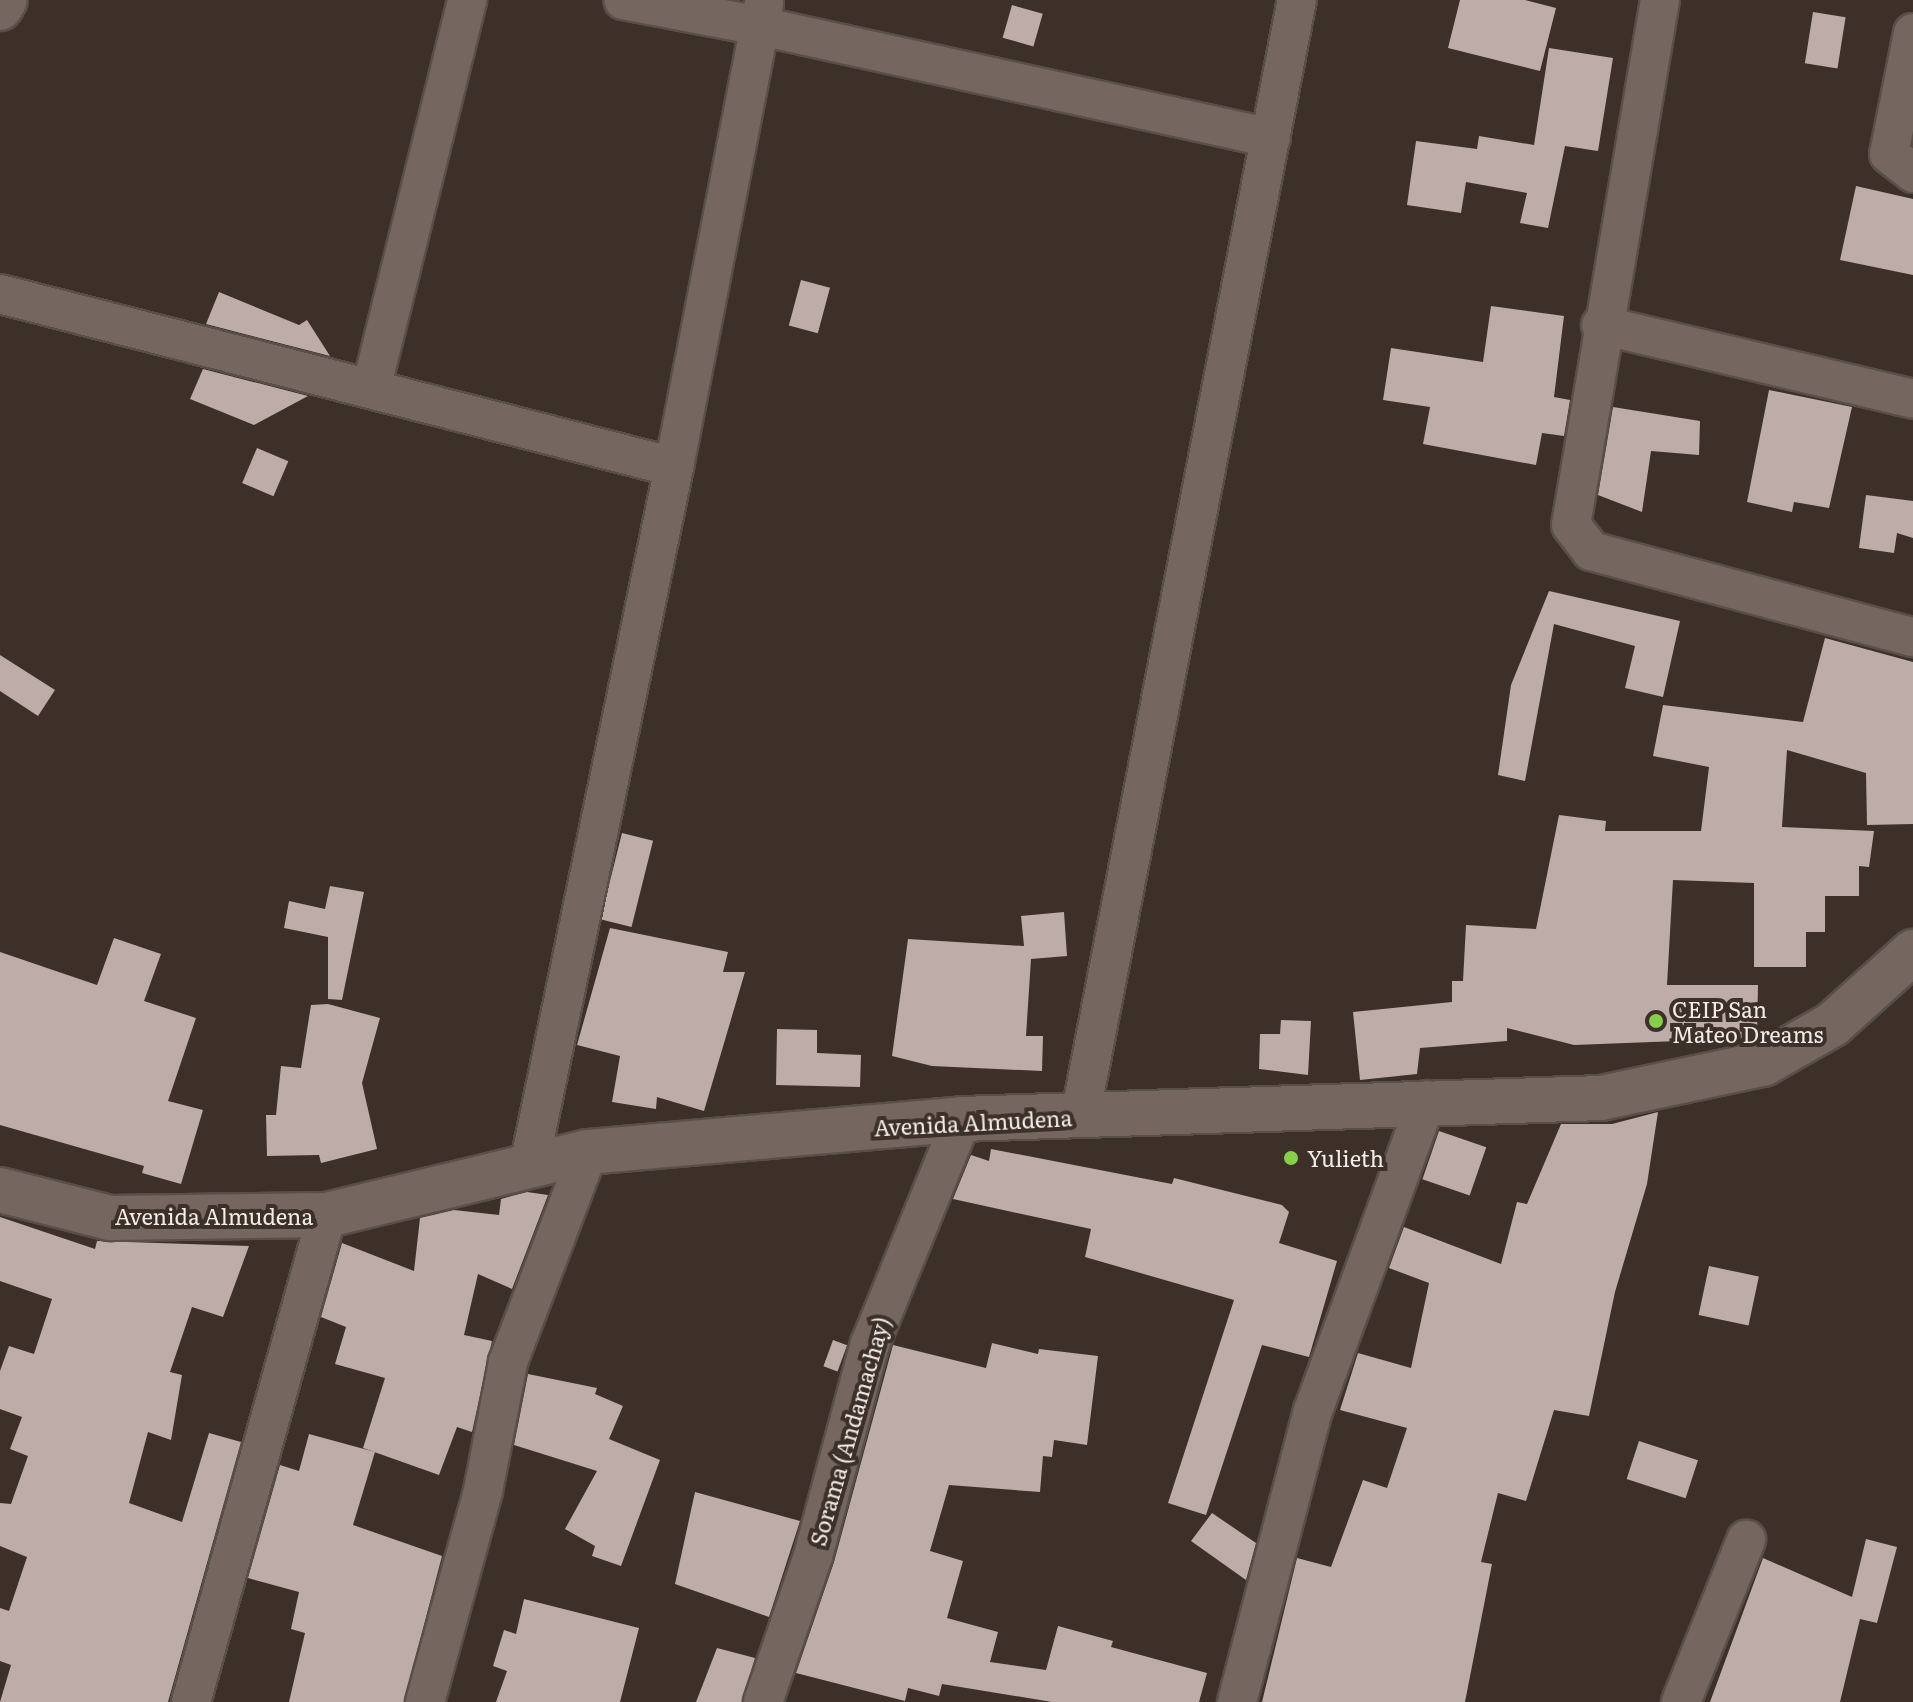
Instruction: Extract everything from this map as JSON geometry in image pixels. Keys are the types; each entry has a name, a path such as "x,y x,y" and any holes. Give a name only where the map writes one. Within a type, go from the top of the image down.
{"street":[{"path":"0,8 5,0"},
{"path":"371,389 467,0"},
{"path":"623,0 762,13 1271,138"},
{"path":"1080,1117 1297,0"},
{"path":"1660,0 1601,325 1571,525 1591,551 1913,637"},
{"path":"529,1166 674,467 762,13"},
{"path":"1913,33 1889,154 1913,173"},
{"path":"0,294 674,467"},
{"path":"1601,325 1913,399"},
{"name":"Avenida Almudena","path":"1,1195 110,1218 327,1215 588,1152 962,1119 1080,1117 1427,1100 1601,1098 1763,1064 1833,1024 1913,952"},
{"path":"1237,1702 1313,1411 1427,1100"},
{"name":"Sorama (Andamachay)","path":"763,1702 813,1556 870,1344 962,1119"},
{"path":"425,1702 483,1491 508,1362 588,1152"},
{"path":"191,1702 327,1215"},
{"path":"1681,1702 1746,1540"}],"building":[{"path":"1460,0 1525,0 1556,8 1540,71 1448,48"},
{"path":"1012,5 1043,14 1033,47 1003,38"},
{"path":"1813,12 1846,17 1837,69 1805,63"},
{"path":"1549,48 1613,58 1598,151 1565,146 1548,228 1520,223 1527,193 1466,182 1461,213 1407,205 1416,141 1477,149 1479,136 1534,145"},
{"path":"1856,186 1913,199 1913,275 1840,260"},
{"path":"801,280 830,288 818,333 789,325"},
{"path":"219,292 299,325 307,320 330,356 206,324"},
{"path":"1491,306 1564,316 1554,397 1570,400 1564,436 1542,433 1536,465 1423,444 1430,407 1383,400 1391,348 1483,362"},
{"path":"203,369 308,396 254,425 190,399"},
{"path":"1769,390 1852,407 1829,508 1794,502 1792,512 1747,502"},
{"path":"1613,407 1700,421 1699,455 1651,451 1642,512 1598,495"},
{"path":"257,448 288,461 273,496 242,483"},
{"path":"1866,495 1913,501 1913,538 1897,533 1894,553 1859,548"},
{"path":"1549,591 1680,621 1663,697 1625,688 1635,646 1554,624 1525,781 1498,775 1511,685"},
{"path":"1825,638 1913,662 1913,824 1867,825 1866,773 1787,750 1782,827 1874,831 1869,867 1859,866 1859,896 1825,896 1825,932 1806,932 1806,967 1754,967 1754,883 1673,880 1667,985 1758,985 1757,1038 1574,1045 1507,1028 1507,1041 1420,1048 1417,1074 1360,1080 1353,1012 1452,1002 1452,981 1463,981 1466,925 1536,929 1559,815 1606,821 1605,831 1701,831 1709,767 1653,756 1663,705 1803,722"},
{"path":"0,655 55,690 38,716 0,691"},
{"path":"622,833 653,841 632,927 600,919"},
{"path":"330,886 364,892 342,1000 328,999 328,937 284,928 289,901 325,909"},
{"path":"1064,912 1067,956 1031,959 1026,1036 1043,1036 1042,1071 932,1066 892,1056 908,939 1024,946 1021,916"},
{"path":"610,928 728,952 723,972 745,972 704,1111 657,1097 656,1109 612,1102 620,1056 577,1045"},
{"path":"114,938 161,954 144,1001 196,1018 168,1101 203,1110 181,1184 142,1173 144,1166 0,1125 0,952 97,985"},
{"path":"328,1004 380,1018 362,1083 377,1149 321,1163 319,1155 267,1156 266,1115 276,1115 281,1066 301,1068 311,1005"},
{"path":"1281,1020 1311,1021 1308,1075 1259,1069 1260,1034 1280,1034"},
{"path":"777,1029 817,1030 817,1053 861,1055 860,1087 776,1085"},
{"path":"1658,1112 1647,1184 1615,1292 1589,1416 1554,1410 1526,1501 1498,1493 1481,1562 1492,1564 1465,1702 1262,1702 1297,1558 1331,1567 1363,1480 1387,1488 1407,1428 1340,1410 1358,1353 1411,1368 1429,1283 1389,1268 1404,1227 1501,1264 1517,1202 1527,1204 1561,1124 1612,1124"},
{"path":"1439,1131 1486,1147 1470,1195 1422,1179"},
{"path":"991,1149 1172,1184 1174,1178 1282,1205 1289,1212 1279,1243 1337,1261 1309,1357 1262,1345 1206,1515 1168,1503 1234,1300 1085,1257 1091,1229 953,1199 971,1155 989,1161"},
{"path":"527,1192 548,1195 512,1289 478,1274 464,1335 492,1341 472,1432 457,1427 439,1475 363,1448 385,1378 335,1364 346,1327 321,1317 342,1243 414,1271 420,1218 454,1210 499,1215 501,1199"},
{"path":"0,1217 95,1249 97,1241 249,1246 223,1317 192,1307 170,1372 182,1375 171,1440 148,1432 129,1503 182,1522 209,1433 241,1442 168,1702 0,1702 11,1665 0,1661 0,1608 9,1611 27,1557 0,1546 0,1503 11,1504 28,1456 10,1449 22,1417 0,1409 0,1371 9,1346 34,1354 52,1299 0,1281"},
{"path":"1709,1266 1759,1277 1748,1326 1699,1315"},
{"path":"833,1340 847,1345 838,1371 823,1366"},
{"path":"992,1343 1038,1354 1039,1349 1098,1356 1087,1445 1054,1440 1052,1457 1043,1456 1040,1492 949,1485 930,1551 963,1561 947,1618 998,1632 990,1662 1046,1670 1058,1626 1113,1641 1111,1647 1207,1673 1199,1702 1052,1702 942,1684 939,1696 908,1688 905,1701 796,1673 834,1562 893,1345 986,1368"},
{"path":"528,1374 597,1388 595,1394 623,1406 609,1439 660,1460 621,1566 592,1556 595,1546 565,1529 597,1471 514,1445"},
{"path":"309,1434 375,1452 353,1525 442,1556 404,1702 289,1702 305,1633 291,1629 299,1592 248,1578 280,1465 299,1471"},
{"path":"1639,1441 1698,1460 1686,1498 1627,1479"},
{"path":"695,1492 800,1521 769,1617 675,1584"},
{"path":"1212,1513 1256,1543 1246,1580 1191,1541"},
{"path":"1866,1539 1897,1547 1877,1623 1860,1619 1840,1702 1710,1702 1763,1558 1852,1597"},
{"path":"524,1599 639,1628 620,1702 496,1702 507,1671 493,1666 504,1630 516,1634"},
{"path":"717,1648 755,1658 742,1702 696,1702"}],"place":[{"name":"CEIP San Mateo Dreams","path":"1656,1021"},
{"name":"Yulieth","path":"1291,1158"}]}
